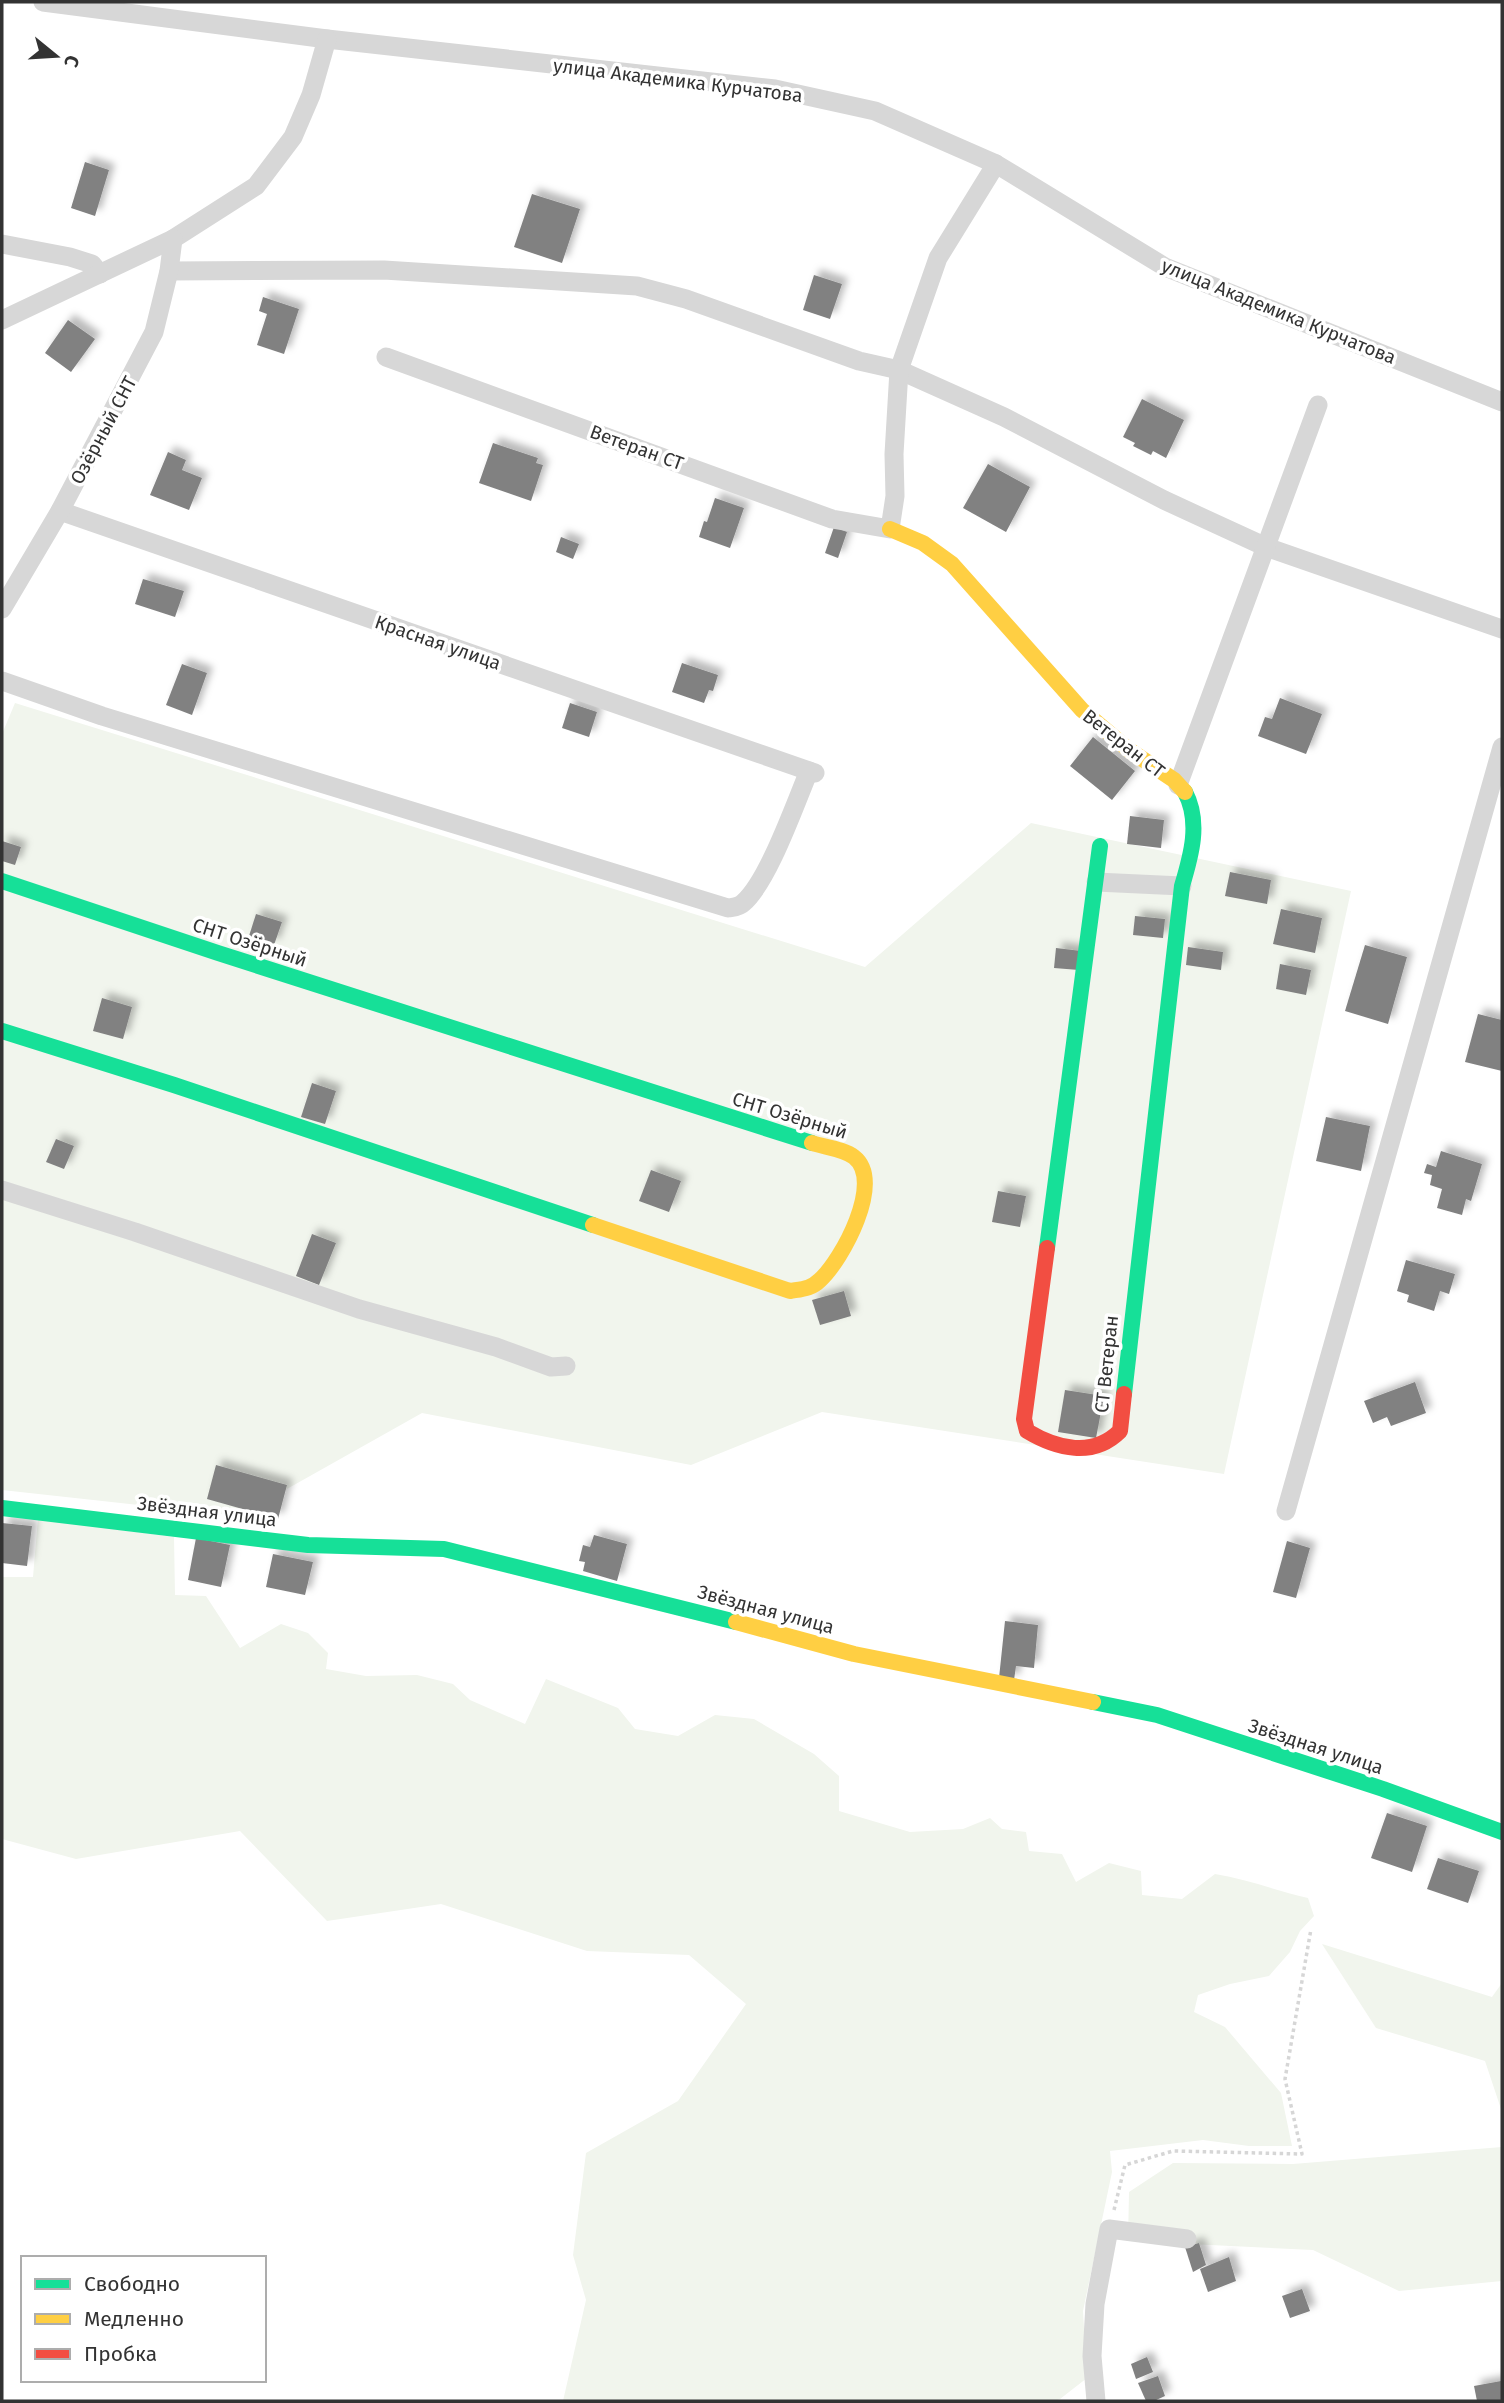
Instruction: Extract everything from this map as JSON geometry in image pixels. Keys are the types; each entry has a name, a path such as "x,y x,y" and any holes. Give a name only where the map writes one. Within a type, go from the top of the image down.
{"street":[{"name":"улица Академика Курчатова","path":"43,2 327,39 775,89 875,111 996,164 1165,267 1502,402"},
{"path":"2,320 173,239 256,186 293,137 311,95 327,39"},
{"path":"890,529 895,496 894,454 899,370 938,258 996,164"},
{"name":"Озёрный СНТ","path":"2,609 60,511 154,332 170,271 173,239"},
{"path":"2,244 70,257 92,264 100,274"},
{"path":"170,271 384,270 637,286 686,299 859,361 899,370 1004,417 1164,500 1266,547 1502,629"},
{"name":"Ветеран СТ","path":"386,357 832,519 911,535 952,564 1100,727 1178,785"},
{"path":"1178,785 1318,405"},
{"name":"Красная улица","path":"2,681 102,716 728,908 741,906 752,894 812,772 60,511"},
{"path":"1286,1511 1502,747"},
{"name":"СТ Ветеран","path":"1100,846 1024,1419 1027,1431 1039,1439 1086,1448 1101,1446 1120,1432 1182,886 1192,850 1193,816 1189,798 1178,785"},
{"name":"СНТ Озёрный","path":"2,881 853,1156 862,1168 864,1187 858,1220 844,1250 826,1273 807,1288 790,1291 174,1085 2,1031"},
{"path":"1096,882 1182,886"},
{"path":"2,1190 135,1231 359,1309 496,1347 551,1367 566,1366"},
{"name":"Звёздная улица","path":"2,1508 307,1545 444,1549 652,1600 854,1654 1157,1716 1502,1832"},
{"path":"1096,2401 1092,2356 1095,2304 1109,2229 1187,2239"}],"path":[{"path":"1109,2229 1125,2165 1173,2151 1302,2154 1285,2079 1311,1929"}],"shaded area":[{"path":"15,703 865,967 1031,823 1351,891 1224,1474 822,1412 691,1465 422,1413 239,1516 2,1490 2,734"},
{"path":"38,1519 174,1537 175,1595 206,1596 240,1648 281,1624 308,1633 328,1653 326,1669 366,1676 417,1675 453,1684 470,1700 525,1724 546,1679 618,1708 635,1729 678,1736 715,1715 754,1719 814,1754 839,1776 839,1811 910,1832 963,1829 990,1818 1002,1829 1026,1832 1029,1851 1062,1854 1076,1882 1109,1863 1141,1871 1142,1895 1182,1899 1215,1874 1308,1898 1314,1916 1300,1931 1290,1952 1269,1976 1230,1984 1198,1995 1194,2012 1225,2027 1281,2093 1292,2146 1249,2146 1203,2140 1110,2151 1112,2172 1083,2311 1087,2378 1060,2399 563,2401 586,2300 573,2255 586,2153 678,2101 746,2004 689,1955 587,1951 441,1904 327,1921 240,1831 76,1859 2,1839 2,1577 33,1577"},
{"path":"1322,1944 1492,1997 1502,1983 1502,2112 1485,2061 1376,2028"},
{"path":"1502,2147 1502,2281 1399,2291 1313,2250 1128,2241 1129,2192 1173,2163 1293,2164"}],"building":[{"path":"85,162 109,170 95,216 71,208"},
{"path":"532,194 580,209 562,263 514,247"},
{"path":"814,275 842,284 830,319 803,310"},
{"path":"263,297 299,309 284,354 257,345 267,314 259,311"},
{"path":"68,320 95,339 71,372 45,353"},
{"path":"1142,399 1184,420 1166,458 1153,451 1151,455 1133,446 1135,443 1123,437"},
{"path":"493,443 538,458 536,463 543,465 531,501 479,483"},
{"path":"168,452 186,460 182,470 202,478 189,510 150,495"},
{"path":"988,464 1030,487 1006,532 963,508"},
{"path":"715,498 744,508 730,548 699,537"},
{"path":"834,527 847,532 838,558 825,553"},
{"path":"561,537 579,544 573,559 556,552"},
{"path":"143,579 184,591 175,617 135,604"},
{"path":"682,663 718,675 713,691 709,690 704,703 672,692"},
{"path":"182,664 207,673 192,715 166,705"},
{"path":"1280,698 1322,714 1306,754 1258,736 1265,717 1272,719"},
{"path":"570,703 597,712 589,737 562,728"},
{"path":"1093,737 1135,771 1112,800 1070,766"},
{"path":"1130,816 1164,820 1161,848 1127,844"},
{"path":"2,841 21,847 15,865 2,861"},
{"path":"1230,872 1271,880 1267,904 1225,896"},
{"path":"1281,909 1322,918 1315,953 1273,944"},
{"path":"256,914 282,922 274,945 249,936"},
{"path":"1135,916 1165,919 1163,938 1133,935"},
{"path":"1365,945 1407,957 1388,1024 1345,1011"},
{"path":"1188,947 1223,952 1221,970 1186,965"},
{"path":"1056,948 1081,951 1079,970 1054,968"},
{"path":"1280,964 1311,970 1306,995 1276,989"},
{"path":"102,998 132,1007 123,1039 93,1031"},
{"path":"1478,1014 1502,1020 1502,1071 1465,1062"},
{"path":"312,1083 336,1091 325,1124 301,1117"},
{"path":"1326,1117 1370,1126 1361,1171 1316,1161"},
{"path":"56,1139 74,1146 64,1169 46,1162"},
{"path":"1441,1151 1482,1164 1471,1201 1466,1199 1462,1215 1437,1208 1442,1189 1430,1185 1432,1175 1424,1173 1427,1164 1436,1167"},
{"path":"651,1170 681,1181 669,1212 639,1201"},
{"path":"998,1191 1026,1196 1020,1227 992,1222"},
{"path":"312,1234 336,1243 319,1285 296,1276"},
{"path":"1406,1260 1455,1274 1449,1294 1440,1291 1434,1311 1407,1302 1409,1295 1397,1291"},
{"path":"844,1291 851,1316 820,1325 812,1300"},
{"path":"1415,1382 1426,1413 1391,1426 1387,1417 1373,1423 1364,1401"},
{"path":"1065,1390 1104,1396 1096,1438 1058,1432"},
{"path":"216,1465 287,1485 278,1519 207,1499"},
{"path":"2,1523 32,1526 27,1566 2,1563"},
{"path":"594,1535 627,1544 617,1581 583,1571 585,1562 579,1561 583,1545 590,1547"},
{"path":"196,1538 230,1545 221,1587 188,1580"},
{"path":"1287,1541 1310,1548 1296,1598 1273,1592"},
{"path":"273,1554 313,1562 305,1595 266,1587"},
{"path":"1005,1621 1038,1625 1034,1668 1016,1666 1014,1680 999,1678"},
{"path":"1387,1813 1427,1826 1412,1872 1371,1858"},
{"path":"1438,1858 1479,1871 1468,1903 1427,1889"},
{"path":"1199,2243 1206,2265 1193,2272 1185,2247"},
{"path":"1229,2257 1236,2281 1208,2292 1200,2269"},
{"path":"1302,2289 1310,2311 1290,2318 1282,2296"},
{"path":"1147,2357 1153,2372 1136,2379 1131,2364"},
{"path":"1158,2376 1165,2396 1146,2401 1138,2383"},
{"path":"1501,2381 1502,2401 1477,2401 1474,2386"}],"traffic: fast":[{"path":"1124,1394 1182,886 1193,839 1193,815 1185,792"},
{"path":"1047,1248 1100,846"},
{"path":"2,881 812,1143"},
{"path":"2,1031 174,1085 593,1225"},
{"path":"2,1508 308,1545 444,1549 736,1622"},
{"path":"1093,1702 1157,1715 1383,1789 1502,1832"}],"traffic: slow":[{"path":"890,529 923,543 952,564 1082,710 1129,750 1174,780 1185,792"},
{"path":"593,1225 790,1291 810,1287 829,1270 849,1239 863,1201 865,1184 862,1168 854,1157 812,1143"},
{"path":"736,1622 854,1654 1093,1702"}],"traffic: jam":[{"path":"1047,1248 1024,1419 1027,1431 1062,1446 1087,1448 1098,1445 1120,1431 1124,1394"}]}
